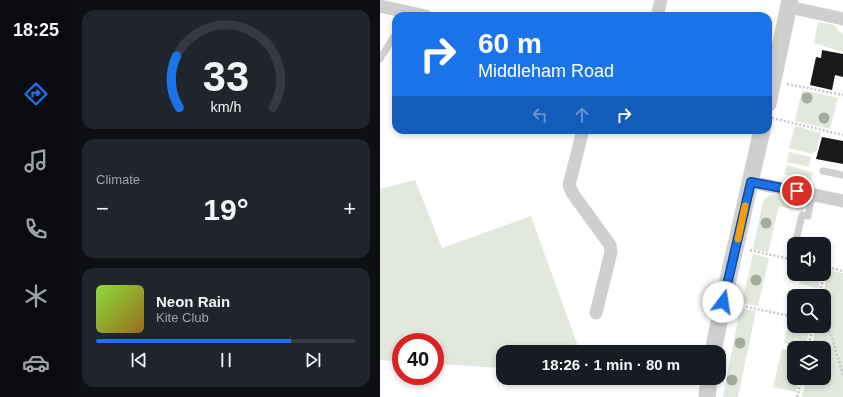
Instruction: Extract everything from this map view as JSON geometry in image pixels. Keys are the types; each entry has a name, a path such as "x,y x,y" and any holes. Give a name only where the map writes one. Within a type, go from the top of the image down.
{"street":[{"path":"658,12 661,0"},
{"path":"772,84 790,4 843,19"},
{"path":"380,6 411,12"},
{"path":"581,134 569,185 573,194 610,245 612,252 596,313"},
{"path":"714,345 761,134"},
{"path":"751,182 843,201"},
{"path":"707,397 708,385"}],"lane":[{"path":"380,59 392,40"},
{"path":"823,171 843,175"},
{"path":"797,237 802,214 808,216 812,194"}],"path":[{"path":"772,93 843,95"},
{"path":"772,118 843,135"},
{"path":"736,248 787,259"},
{"path":"831,268 843,271"},
{"path":"723,302 787,316"},
{"path":"830,333 843,375"},
{"path":"797,397 800,385"}],"shaded area":[{"path":"818,22 834,25 843,35 843,52 814,43"},
{"path":"802,90 838,98 830,129 795,121"},
{"path":"795,126 821,133 817,150 812,154 789,148"},
{"path":"789,152 811,157 809,167 787,162"},
{"path":"787,165 813,173 811,181 784,174"},
{"path":"415,180 442,248 531,216 577,345 496,345 496,368 444,365 444,333 392,333 392,361 380,360 380,189"},
{"path":"775,194 805,199 806,207 802,211 779,206 768,252 753,249 763,202 767,197"},
{"path":"753,254 769,258 758,306 742,303"},
{"path":"831,271 843,273 843,397 802,397 805,385 831,385 831,341 813,341 815,333 831,333 831,289 824,289 826,281 831,281"},
{"path":"801,281 820,281 818,288 800,284"},
{"path":"740,308 756,311 738,397 723,397"},
{"path":"787,329 787,333 808,333 807,341 787,341 787,344 784,343"},
{"path":"782,349 787,350 787,385 798,385 796,392 773,387"}],"building":[{"path":"822,50 843,54 843,77 835,75 832,90 810,85 816,57 821,58"},
{"path":"822,137 843,141 843,164 816,159"}],"slow traffic":[{"path":"738,239 745,206"}],"route":[{"path":"723,302 751,182 797,191"}]}
